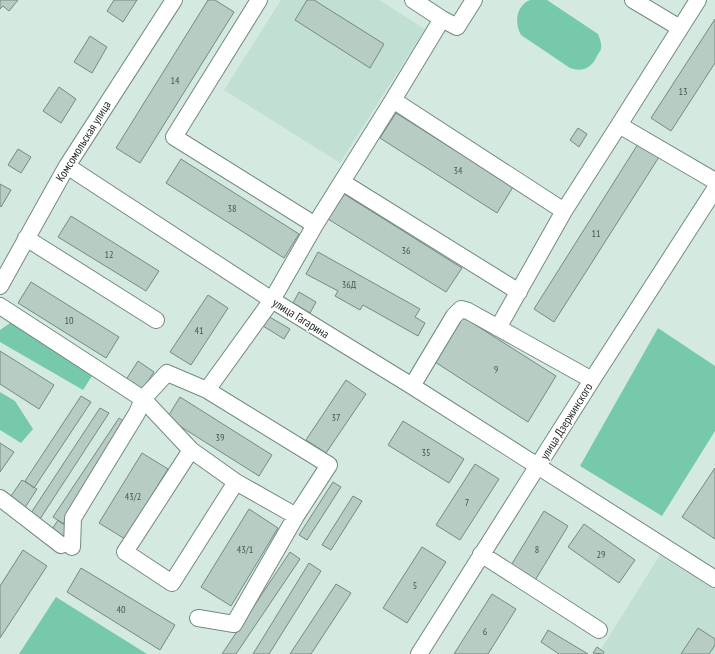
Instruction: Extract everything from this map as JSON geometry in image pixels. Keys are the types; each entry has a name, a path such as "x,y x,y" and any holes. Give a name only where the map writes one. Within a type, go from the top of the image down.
{"street":[{"name":"Комсомольская улица","path":"0,286 67,166 174,0"},
{"path":"259,0 174,137 315,225"},
{"path":"413,0 457,27 474,0"},
{"path":"633,0 680,28"},
{"path":"498,328 564,211 698,0"},
{"path":"207,390 272,300 315,225 442,19"},
{"path":"393,100 564,211"},
{"path":"619,125 715,182"},
{"name":"улица Гагарина","path":"67,166 272,300 412,386 715,579"},
{"path":"342,182 519,292"},
{"name":"улица Дзержинского","path":"419,654 537,466 715,189"},
{"path":"26,238 156,320"},
{"path":"0,306 143,399 191,450 236,482 296,516"},
{"path":"412,386 454,316 461,309 468,311 592,380"},
{"path":"0,498 67,546 73,518 137,413 143,399 167,373 207,390 329,465 296,516 234,624 198,618"},
{"path":"191,450 125,552 172,583 236,482"},
{"path":"482,554 599,630"}],"shaded area":[{"path":"281,0 379,0 425,29 340,163 224,90"},
{"path":"660,555 715,589 715,654 598,654"}],"green space":[{"path":"530,0 547,0 598,34 601,49 591,65 585,69 578,70 570,68 521,35 517,25 519,11 525,3"},
{"path":"13,321 92,376 83,390 0,342 0,330"},
{"path":"658,328 715,366 715,431 662,516 580,466"},
{"path":"0,392 15,401 33,429 21,443 0,430"},
{"path":"56,597 147,654 19,654"}],"building":[{"path":"0,0 18,0 9,11 3,6 0,9"},
{"path":"114,0 137,0 123,22 107,11"},
{"path":"208,0 215,0 234,12 140,163 116,148"},
{"path":"307,0 314,0 384,44 370,68 295,20"},
{"path":"715,19 715,63 671,131 651,118"},
{"path":"90,36 107,47 92,73 74,62"},
{"path":"59,87 76,99 61,123 43,111"},
{"path":"396,113 513,187 497,213 380,138"},
{"path":"578,128 587,134 579,147 570,140"},
{"path":"638,144 659,157 554,322 534,309"},
{"path":"18,149 31,157 21,173 8,165"},
{"path":"181,159 299,234 284,258 166,183"},
{"path":"0,184 11,190 1,207 0,206"},
{"path":"344,194 462,268 446,292 328,219"},
{"path":"71,216 159,271 146,291 58,237"},
{"path":"318,252 420,309 415,317 425,323 418,336 363,305 360,310 335,296 338,291 306,274"},
{"path":"31,282 119,337 106,358 18,303"},
{"path":"299,292 316,302 310,313 293,303"},
{"path":"208,295 228,308 191,365 170,352"},
{"path":"268,316 290,329 284,339 263,326"},
{"path":"463,317 556,376 528,422 435,362"},
{"path":"0,351 54,385 39,409 0,384"},
{"path":"138,361 154,372 140,393 124,383"},
{"path":"346,380 366,394 326,453 306,440"},
{"path":"81,396 91,402 34,488 25,481"},
{"path":"180,397 272,455 259,476 167,418"},
{"path":"100,408 109,413 38,522 29,516"},
{"path":"119,418 129,425 63,524 53,517"},
{"path":"403,421 464,459 449,483 388,445"},
{"path":"0,443 14,452 0,472"},
{"path":"142,453 168,469 125,539 99,523"},
{"path":"475,464 499,479 460,540 436,525"},
{"path":"715,468 715,539 682,517"},
{"path":"22,480 37,489 24,509 9,499"},
{"path":"333,482 341,487 307,540 299,535"},
{"path":"353,496 362,501 331,550 322,545"},
{"path":"249,509 278,528 231,606 201,587"},
{"path":"544,511 568,526 531,587 507,572"},
{"path":"58,520 72,530 65,540 51,531"},
{"path":"584,524 635,560 619,583 568,547"},
{"path":"422,547 446,562 407,623 383,608"},
{"path":"23,550 47,566 0,638 0,586"},
{"path":"290,552 300,559 236,654 222,654"},
{"path":"309,563 321,571 269,654 253,654"},
{"path":"81,568 175,625 160,650 67,592"},
{"path":"336,584 351,593 311,654 290,654"},
{"path":"492,594 516,609 488,654 454,654"},
{"path":"698,628 715,639 715,645 709,654 681,654"},
{"path":"548,630 588,654 559,654 541,642"},
{"path":"597,647 604,652 603,654 593,653"}]}
